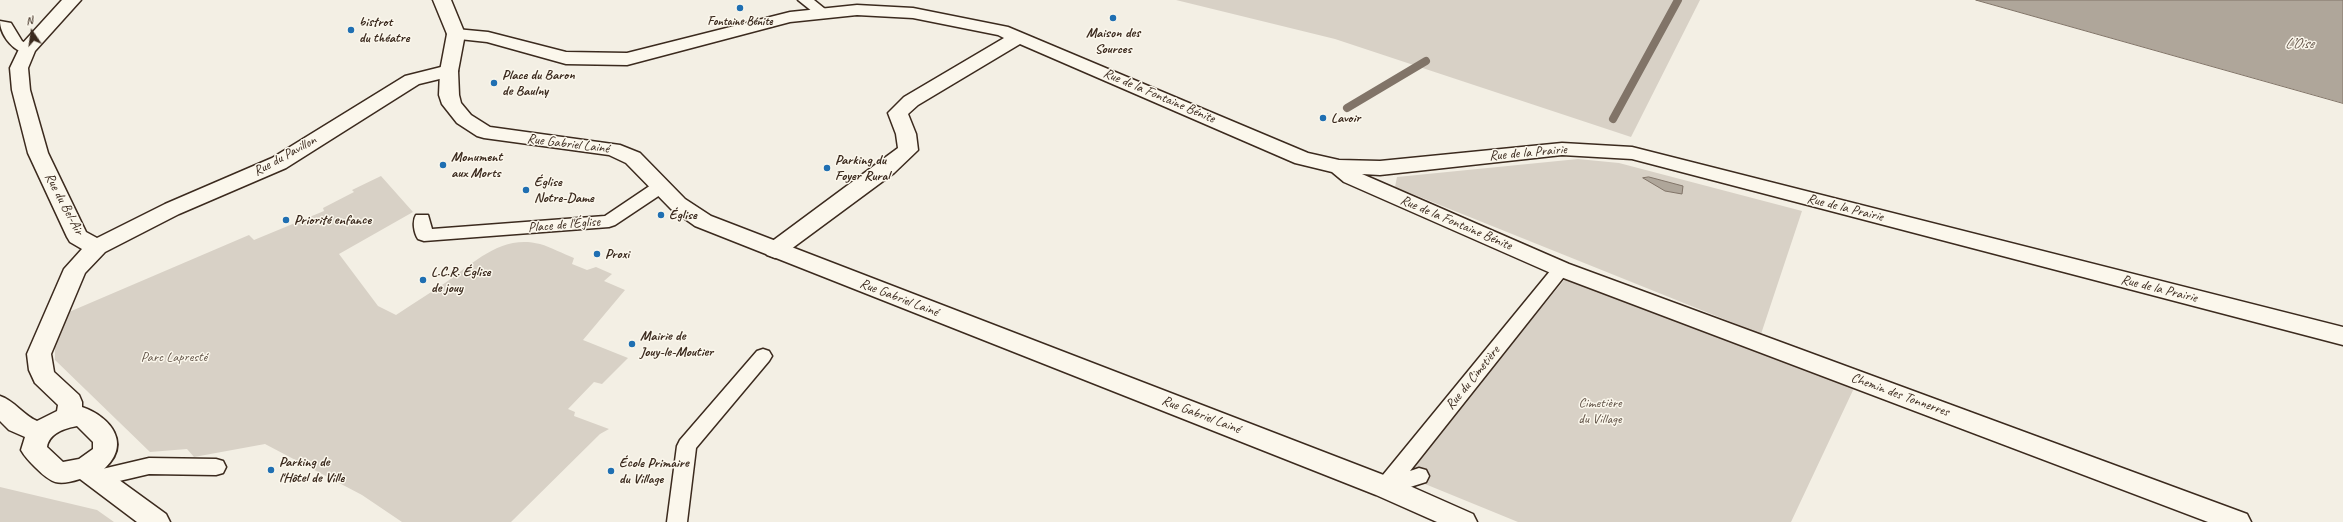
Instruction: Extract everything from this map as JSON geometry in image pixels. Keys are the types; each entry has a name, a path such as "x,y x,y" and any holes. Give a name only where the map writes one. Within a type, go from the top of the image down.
{"street":[{"name":"Rue du Bel-Air","path":"69,417 70,402 44,379 39,367 39,354 75,268 97,247 78,237 38,153 21,90 19,68 27,49 72,0"},
{"path":"442,0 456,34"},
{"name":"Rue de la Fontaine Bénite","path":"456,34 488,37 566,58 627,59 763,23 823,13 857,10 913,13 1002,31 1302,158 1339,167 1351,177 1561,269"},
{"name":"Rue Gabriel Lainé","path":"456,34 449,70 449,95 452,104 464,119 473,126 499,135 614,149 634,158 660,187 678,204 704,221 774,250 1385,487 1464,522"},
{"path":"774,250 887,168 908,150 906,134 898,113 911,101 1019,37"},
{"name":"Rue du Pavillon","path":"97,247 172,209 279,163 412,80 449,70"},
{"name":"Rue de la Prairie","path":"1339,167 1380,168 1562,149 1632,153 2343,336"},
{"name":"Chemin des Tonnerres","path":"1561,269 2238,522"},
{"path":"0,406 18,423 40,433"},
{"path":"91,473 107,444 105,439 87,418 69,417 54,423 40,433 34,442 34,450 57,472 91,473 157,522"}],"lane":[{"path":"805,0 823,13"},
{"path":"0,25 6,26 17,44 27,49"},
{"name":"Place de l'Église","path":"422,220 424,235 506,230 608,220 660,187"},
{"name":"Rue du Cimetière","path":"1385,487 1561,269"},
{"path":"677,522 687,446 764,356"},
{"path":"91,473 149,466 216,467"},
{"path":"1385,487 1419,476"}],"green space":[{"path":"1176,0 1700,0 1631,137 1335,39"},
{"path":"1578,159 1619,163 1802,211 1761,334 1395,187 1397,177"},
{"name":"Parc Lapresté","path":"381,176 413,212 339,254 378,306 396,315 489,252 513,243 526,242 540,244 574,258 572,264 587,270 596,267 612,274 604,281 625,290 583,340 628,358 602,384 594,382 568,409 575,412 574,416 609,429 600,434 511,522 402,522 362,495 265,444 194,457 187,449 150,452 55,360 55,337 69,312 249,235 254,240 324,211 323,208 354,192 352,190"},
{"name":"Cimetière du Village","path":"1565,279 1855,386 1791,522 1518,522 1425,484 1410,468"},
{"path":"0,487 97,510 114,522 0,522"}],"water":[{"name":"L’Oise","path":"1976,0 2343,0 2343,103"},
{"path":"1649,177 1683,186 1682,194 1665,191 1643,178"}],"waterway":[{"path":"1613,119 1678,0"},
{"path":"1347,108 1426,61"}],"place":[{"name":"Fontaine Bénite","path":"740,8"},
{"name":"Maison des Sources","path":"1113,18"},
{"name":"bistrot du théatre","path":"351,30"},
{"name":"Place du Baron de Baulny","path":"494,83"},
{"name":"Lavoir","path":"1323,118"},
{"name":"Monument aux Morts","path":"443,165"},
{"name":"Parking du Foyer Rural","path":"827,168"},
{"name":"Église Notre-Dame","path":"526,190"},
{"name":"Église","path":"661,215"},
{"name":"Priorité enfance","path":"286,220"},
{"name":"Proxi","path":"597,254"},
{"name":"L.C.R. Église de jouy","path":"423,280"},
{"name":"Mairie de Jouy-le-Moutier","path":"632,344"},
{"name":"Parking de l'Hôtel de Ville","path":"271,470"},
{"name":"École Primaire du Village","path":"611,471"}]}
